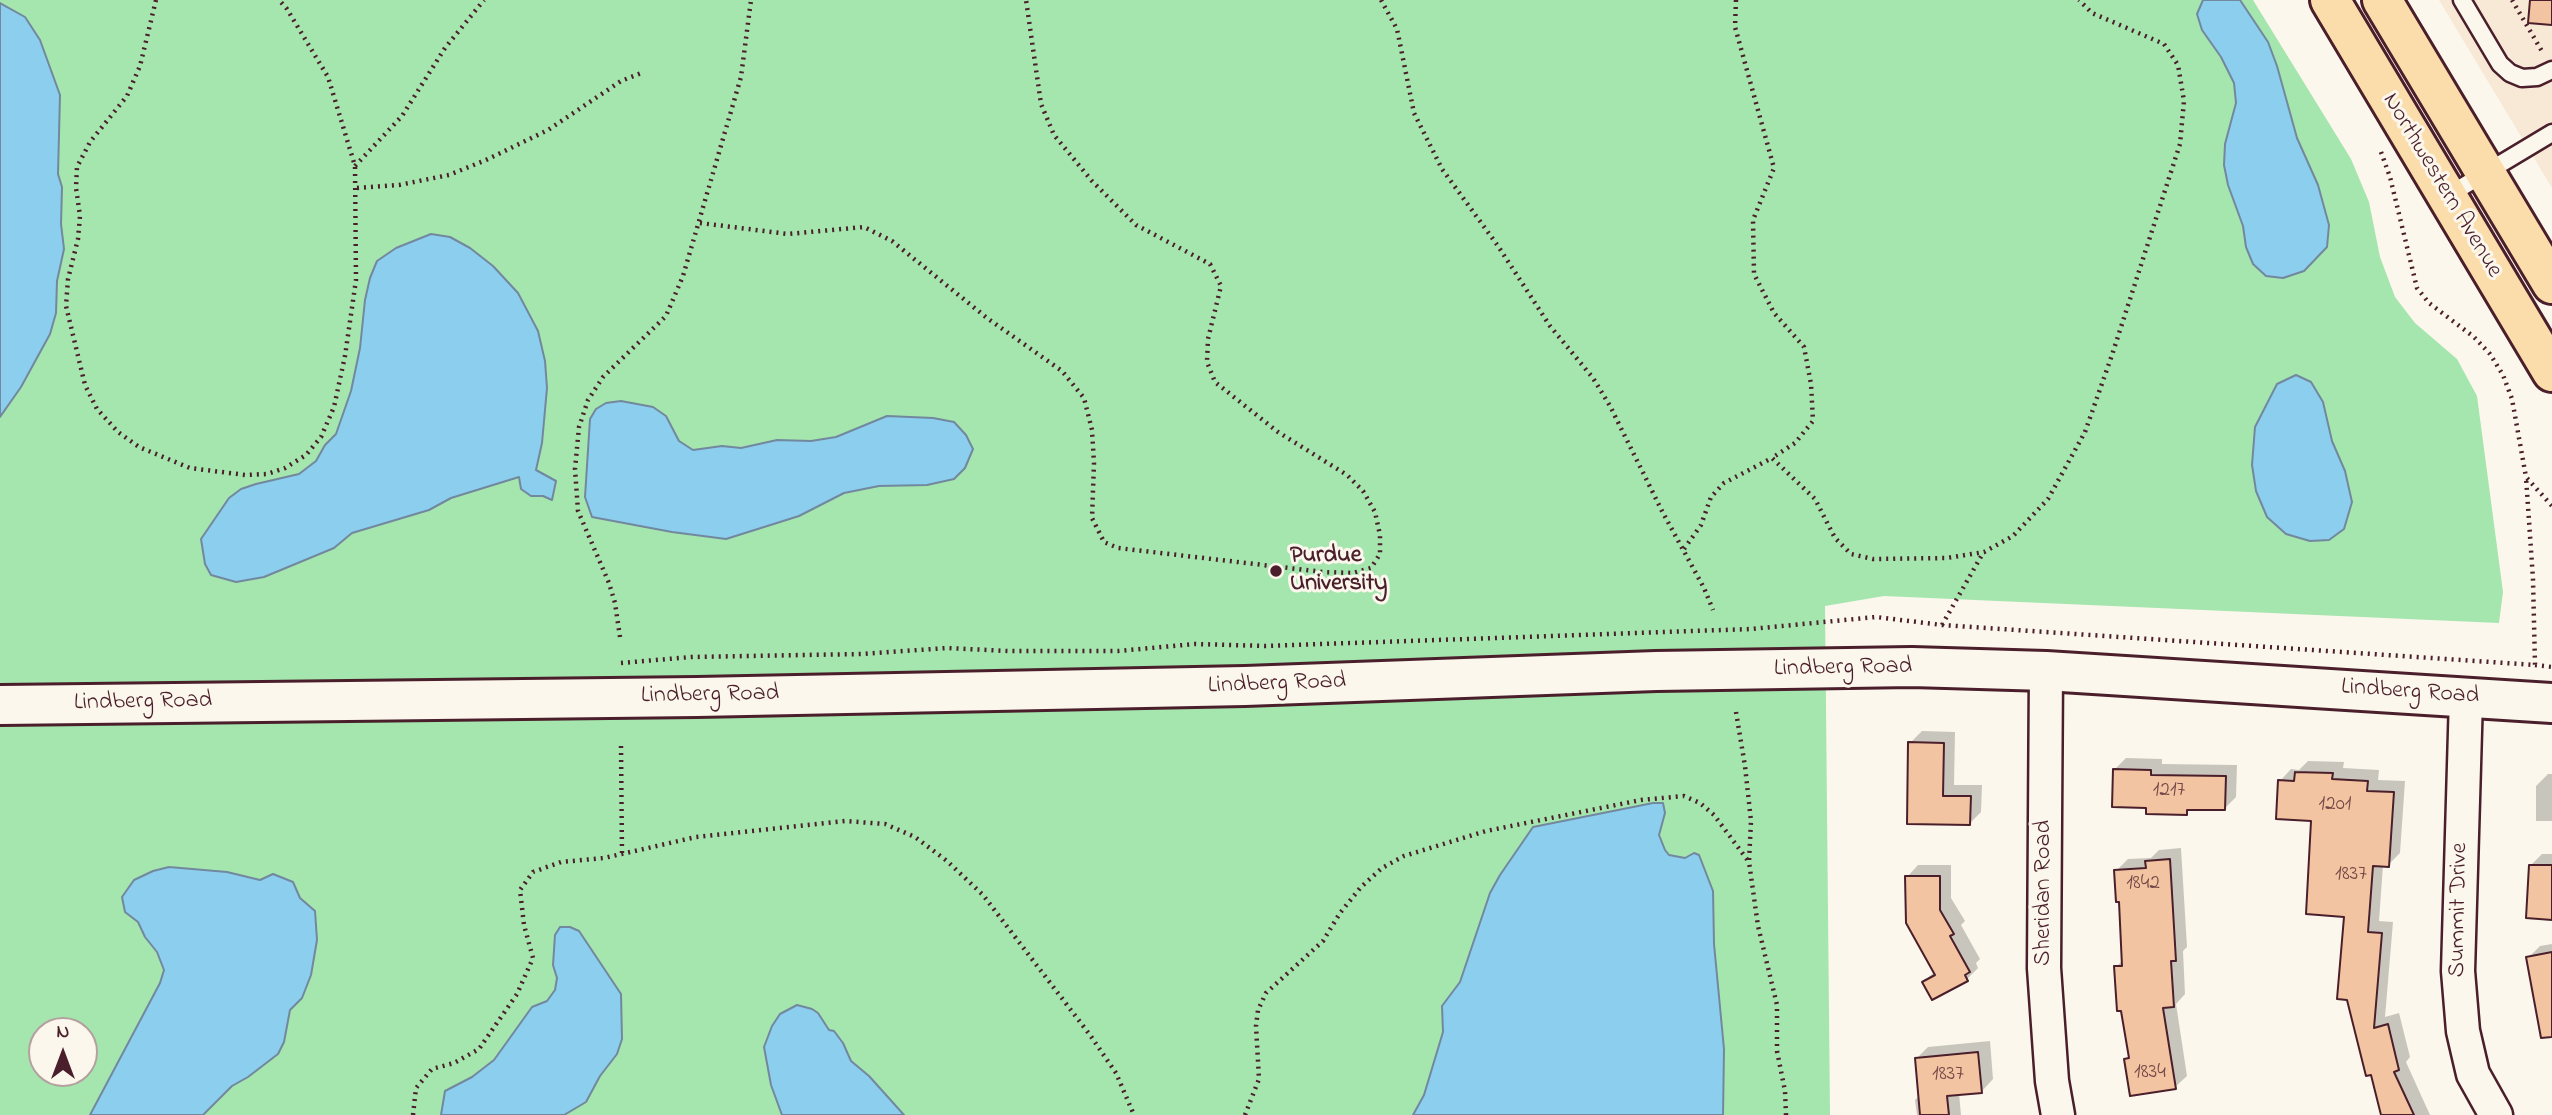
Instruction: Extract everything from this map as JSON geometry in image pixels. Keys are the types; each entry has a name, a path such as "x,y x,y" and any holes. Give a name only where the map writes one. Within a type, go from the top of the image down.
{"main road":[{"name":"Northwestern Avenue","path":"2330,0 2552,372"},
{"name":"Northwestern Avenue","path":"2382,0 2552,284"},
{"name":"Lindberg Road","path":"0,705 1231,687 1656,671 1912,667 2046,671 2552,703"}],"street":[{"name":"Sheridan Road","path":"2046,671 2044,968 2052,1081 2058,1115"},
{"name":"Summit Drive","path":"2466,697 2458,971 2463,1031 2473,1074 2496,1115"}],"lane":[{"path":"2462,0 2500,64 2510,73 2522,78 2538,77 2549,64"},
{"path":"2447,195 2552,132"}],"path":[{"path":"156,0 140,66 127,96 90,142 77,167 79,228 68,279 66,306 85,386 97,409 118,432 139,447 190,468 245,475 267,474 285,468 306,455 321,437 334,407 345,356 356,280 355,166 328,77 279,0"},
{"path":"355,166 402,117 445,48 484,0"},
{"path":"620,637 609,583 578,511 575,469 579,427 588,400 603,377 666,317 683,276 741,77 751,0"},
{"path":"700,223 788,234 864,227 892,240 987,318 1062,371 1084,398 1087,408 1092,430 1094,463 1092,518 1104,542 1118,548 1323,572 1353,573 1371,568 1380,555 1380,535 1375,512 1363,491 1347,475 1278,432 1214,382 1207,362 1208,339 1221,286 1210,264 1136,225 1092,181 1054,135 1041,104 1026,0"},
{"path":"1381,0 1397,29 1415,113 1442,169 1550,326 1593,378 1684,549 1713,610"},
{"path":"1684,549 1701,525 1711,497 1724,483 1796,443 1814,421 1804,348 1774,313 1754,274 1753,220 1774,169 1735,27 1736,0"},
{"path":"1772,458 1815,499 1835,538 1851,554 1872,559 1947,558 1984,552 2013,536 2048,499 2085,432 2112,355 2180,144 2184,101 2178,65 2164,44 2092,13 2079,0"},
{"path":"2512,0 2549,64"},
{"path":"357,188 399,185 449,175 548,130 621,81 644,72"},
{"path":"2379,146 2390,177 2417,288 2429,303 2474,337 2503,375 2512,400 2526,477 2552,506"},
{"path":"1942,625 1984,552"},
{"path":"2535,665 2552,667"},
{"path":"1736,712 1751,821 1749,862 1758,926 1777,1005 1777,1051 1786,1091 1786,1115"},
{"path":"621,746 622,854"},
{"path":"1245,1115 1259,1079 1256,1026 1258,1010 1266,993 1323,941 1340,913 1361,887 1382,869 1404,856 1486,831 1641,800 1684,796 1700,803 1714,815 1749,862"},
{"path":"413,1115 416,1088 432,1069 454,1063 479,1049 517,994 533,958 524,925 520,890 533,872 561,862 622,854 696,837 845,821 885,824 915,837 947,861 983,895 1090,1035 1116,1073 1134,1115"}],"shaded area":[{"path":"2439,0 2552,0 2552,188"}],"green space":[{"name":"Purdue University","path":"0,0 2253,0 2351,159 2369,202 2380,257 2395,297 2415,323 2457,359 2477,396 2503,592 2499,623 1884,596 1825,606 1830,1115 0,1115"}],"water":[{"path":"2203,0 2240,0 2268,42 2297,138 2318,185 2329,225 2327,247 2304,271 2283,278 2266,276 2253,264 2228,185 2224,165 2225,144 2236,103 2234,83 2221,57 2202,30 2197,14"},
{"path":"0,3 25,17 40,40 60,95 58,174 62,187 61,224 64,249 57,281 56,313 50,334 21,387 0,417"},
{"path":"431,234 450,237 493,266 518,293 538,331 545,361 547,388 542,443 536,470 556,481 552,500 543,496 531,496 521,489 519,477 451,498 429,510 352,533 334,548 264,577 236,582 211,575 205,564 201,539 229,498 241,489 299,474 316,461 325,445 336,434 351,391 360,348 365,300 377,261 396,248"},
{"path":"2296,375 2311,382 2323,402 2332,441 2345,471 2352,502 2344,529 2329,540 2310,541 2286,534 2267,517 2256,491 2252,465 2255,427 2277,384"},
{"path":"621,401 653,407 666,416 679,441 693,450 722,446 741,448 777,440 811,441 836,437 887,416 933,418 954,422 966,435 973,449 965,468 954,479 927,485 879,486 844,493 799,516 726,539 672,532 592,517 585,497 590,419 596,409 606,403"},
{"path":"1663,803 1665,813 1659,835 1665,850 1669,855 1685,858 1694,853 1699,855 1713,891 1714,944 1724,1049 1723,1115 1413,1115 1424,1095 1443,1032 1442,1006 1460,982 1490,893 1533,827"},
{"path":"169,867 227,872 260,880 273,874 293,882 300,898 315,911 317,940 311,975 302,998 290,1010 284,1042 278,1054 232,1086 203,1115 90,1115 160,983 164,970 157,952 145,937 138,922 125,912 122,897 134,880"},
{"path":"560,927 579,931 621,994 622,1039 617,1054 600,1076 586,1102 564,1115 441,1115 445,1091 472,1077 494,1060 532,1007 547,1001 555,990 555,935"},
{"path":"797,1005 818,1013 829,1030 834,1031 843,1043 851,1061 869,1076 904,1115 782,1115 771,1085 764,1047 780,1014"}],"building":[{"path":"2530,0 2552,0 2552,25 2528,23"},
{"path":"1908,742 1944,743 1943,796 1971,796 1970,825 1907,824"},
{"path":"2113,769 2151,770 2151,775 2226,776 2225,810 2187,810 2187,815 2146,814 2146,808 2112,807"},
{"path":"2295,772 2333,773 2332,779 2368,781 2367,791 2394,792 2389,867 2373,866 2368,932 2382,933 2374,1028 2388,1024 2399,1070 2394,1072 2414,1115 2381,1115 2371,1075 2366,1076 2347,1000 2337,999 2344,917 2306,914 2311,821 2276,819 2278,780 2294,781"},
{"path":"2170,859 2176,961 2171,961 2174,1007 2163,1008 2176,1089 2130,1096 2124,1059 2129,1058 2121,1011 2117,1011 2114,966 2122,966 2119,902 2116,902 2114,870 2146,868 2145,861"},
{"path":"2529,865 2552,865 2552,920 2526,918"},
{"path":"1905,876 1940,876 1940,910 1954,934 1950,936 1970,972 1965,975 1968,981 1932,1000 1922,982 1935,975 1906,923"},
{"path":"2552,952 2552,1037 2541,1038 2526,957"},
{"path":"1978,1052 1982,1093 1947,1096 1949,1115 1920,1115 1915,1058"}],"place":[{"name":"Purdue University","path":"1276,571"}]}
